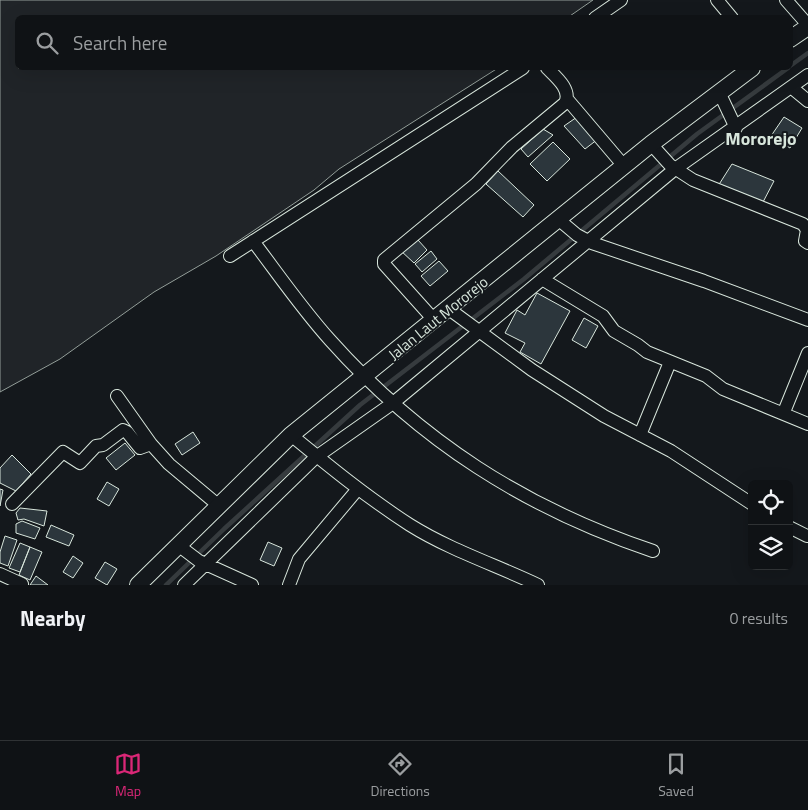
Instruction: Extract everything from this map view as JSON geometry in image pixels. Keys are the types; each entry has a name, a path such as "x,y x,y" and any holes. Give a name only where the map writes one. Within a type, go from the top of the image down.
{"street":[{"path":"600,15 620,0"},
{"path":"717,0 730,15"},
{"path":"786,0 808,26 793,37"},
{"path":"230,256 520,70"},
{"path":"549,70 564,86 567,99 624,166"},
{"name":"Jalan Laut Mororejo","path":"138,585 181,548 218,505 368,380 434,321 453,312 562,223 624,166 655,148 719,92 749,70"},
{"path":"184,585 203,563 314,455 542,279 582,238 672,167 736,128 808,75"},
{"path":"791,87 808,101"},
{"path":"719,92 736,128"},
{"path":"434,321 384,264 384,260 476,184 506,152 558,110 567,99"},
{"path":"655,148 672,167 693,180 803,224 807,230 805,241 808,243"},
{"path":"562,223 582,238 808,320"},
{"path":"254,241 329,339 388,399 449,449 528,499 589,528 653,551"},
{"path":"542,279 604,316 614,331 647,352 706,376 723,389 767,408 784,412 808,424"},
{"path":"453,312 476,330 604,416 671,451 748,501"},
{"path":"784,412 808,353"},
{"path":"640,435 670,362"},
{"path":"117,396 151,444 170,464 218,505"},
{"path":"12,504 63,452 80,463 96,446 102,445 123,430 127,432 140,448 151,444"},
{"path":"295,439 357,490 434,538 538,585"},
{"path":"289,585 299,560 357,490"},
{"path":"793,529 807,536"},
{"path":"181,548 203,563 252,585"},
{"path":"0,574 22,584"}],"shaded area":[{"path":"0,0 593,0 571,15 15,15 15,70 495,70 339,169 314,190 216,256 154,292 60,359 0,392"}],"building":[{"path":"577,117 598,139 585,149 564,126"},
{"path":"784,117 802,128 790,148 771,136"},
{"path":"543,129 553,135 528,157 521,149"},
{"path":"553,142 570,159 547,181 530,164"},
{"path":"732,164 774,181 762,204 718,186"},
{"path":"498,171 534,205 523,217 486,184"},
{"path":"418,240 427,250 414,263 400,250"},
{"path":"431,251 437,259 422,272 415,264"},
{"path":"439,261 448,271 430,286 421,276"},
{"path":"537,293 570,311 541,364 520,352 525,343 505,333 517,310 525,315"},
{"path":"584,318 598,326 586,348 572,340"},
{"path":"193,432 200,443 182,455 175,444"},
{"path":"125,443 135,455 116,470 106,458"},
{"path":"12,455 31,474 16,491 0,483 0,468"},
{"path":"107,482 119,489 109,506 97,499"},
{"path":"0,489 3,490 0,506"},
{"path":"20,508 47,511 44,526 24,519 18,520 16,513"},
{"path":"22,521 40,528 35,539 16,533 16,524"},
{"path":"51,525 74,535 69,546 46,537"},
{"path":"5,536 17,540 8,566 0,563 0,552"},
{"path":"268,542 282,548 274,566 260,560"},
{"path":"20,543 30,547 20,572 9,568"},
{"path":"30,547 42,552 30,580 19,575"},
{"path":"73,556 83,563 73,578 63,572"},
{"path":"105,562 117,569 107,585 95,578"},
{"path":"36,576 48,585 30,585"}],"waterway":[{"path":"793,64 808,53"},
{"path":"166,585 224,529 360,405 524,279 697,134 785,70"}],"district":[{"name":"Mororejo","path":"761,138"}]}
